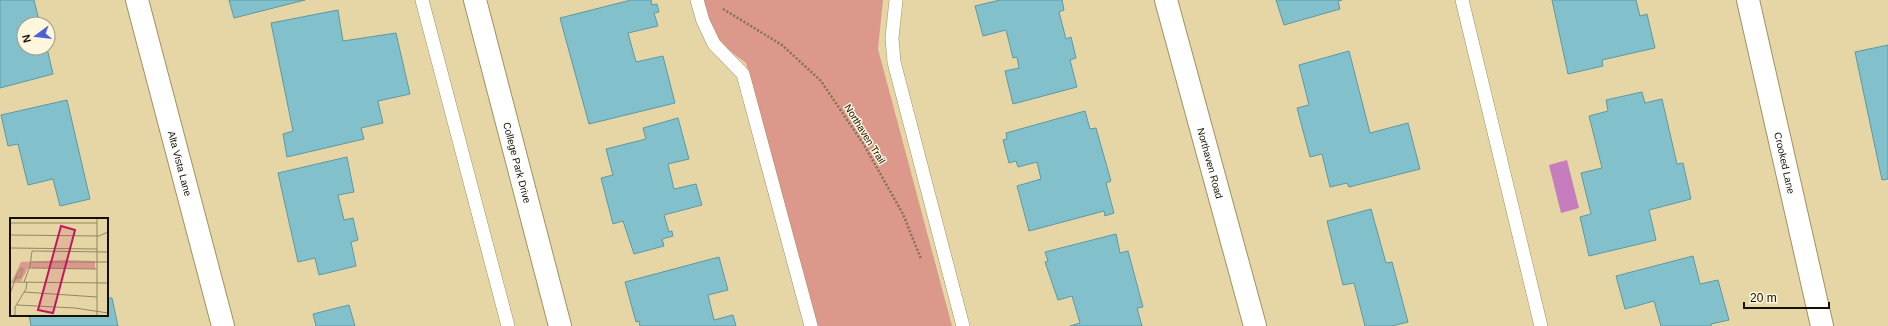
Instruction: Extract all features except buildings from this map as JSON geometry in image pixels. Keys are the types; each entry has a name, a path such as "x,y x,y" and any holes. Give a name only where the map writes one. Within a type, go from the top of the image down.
{"street":[{"name":"Alta Vista Lane","path":"137,0 223,326"},
{"name":"College Park Drive","path":"475,0 560,326"},
{"name":"Northaven Road","path":"1166,0 1255,326"},
{"name":"Crooked Lane","path":"1748,0 1822,326"}],"lane":[{"path":"422,0 508,326"},
{"path":"697,0 703,21 714,44 743,74 811,326"},
{"path":"896,0 892,38 894,62 963,326"},
{"path":"1462,0 1541,326"}],"path":[{"name":"Northaven Trail","path":"720,8 782,45 821,81 864,145 903,214 922,260"}],"shaded area":[{"path":"691,0 883,0 878,49 952,326 818,326 746,63 698,27"},
{"path":"1567,160 1579,208 1561,213 1549,165"}]}
